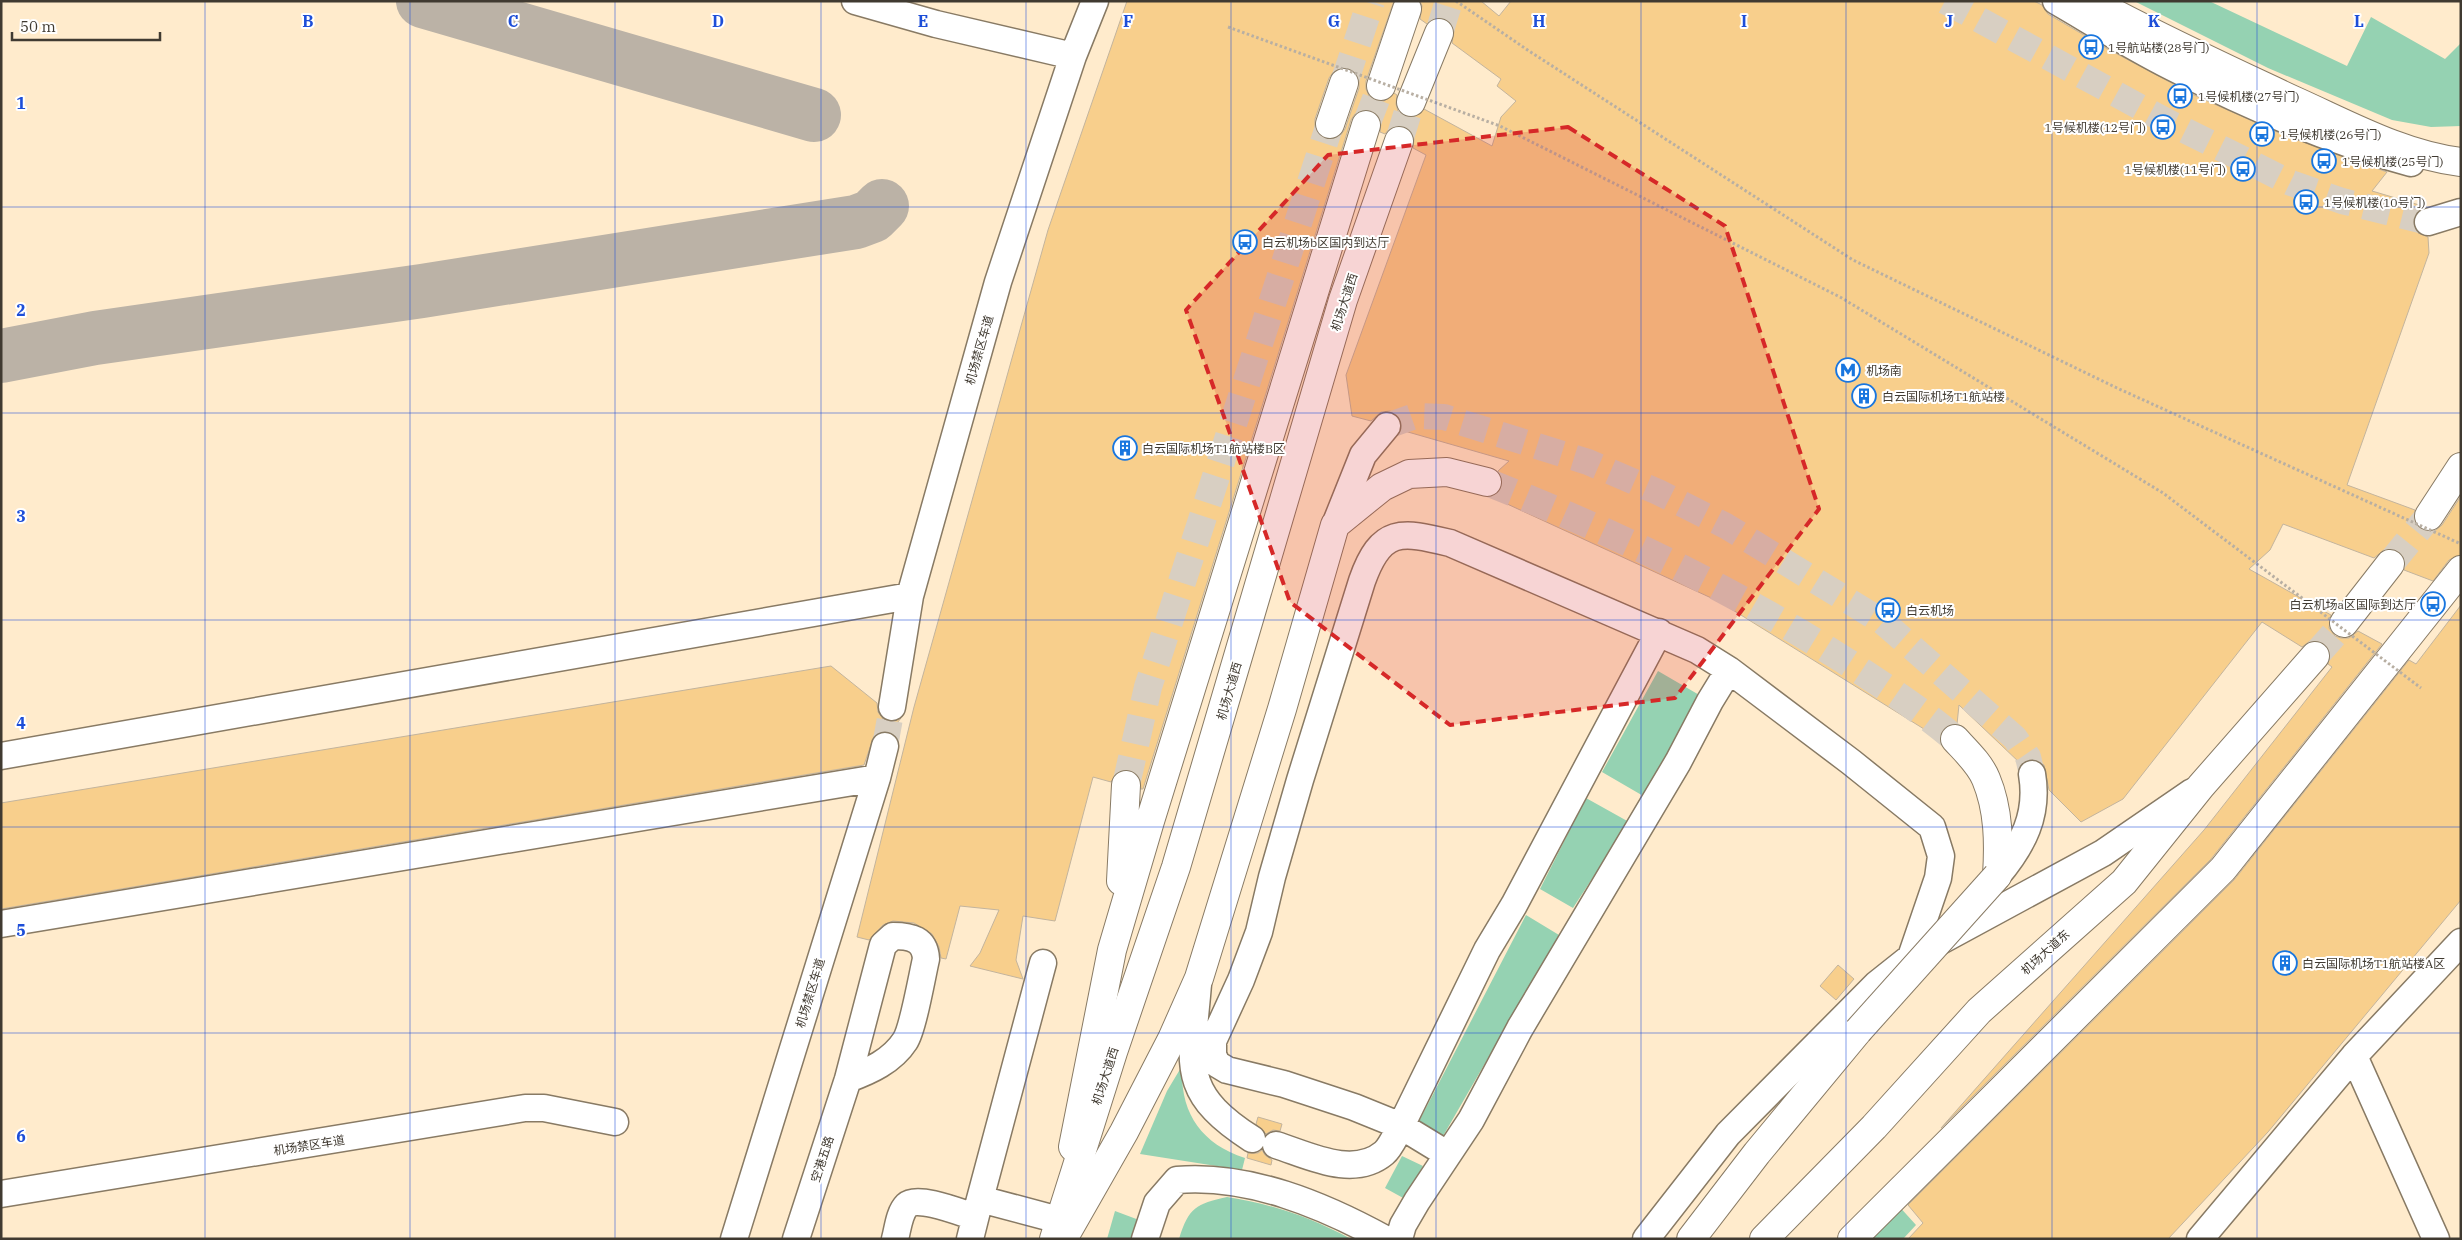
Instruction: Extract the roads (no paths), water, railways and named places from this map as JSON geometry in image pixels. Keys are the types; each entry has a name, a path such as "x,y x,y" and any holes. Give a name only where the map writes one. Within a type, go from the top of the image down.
{"main road":[{"path":"2091,1 2151,34 2346,124 2416,154 2461,162"},
{"path":"1381,86 1406,9"},
{"path":"1411,102 1439,33"},
{"path":"1330,124 1344,83"},
{"path":"1112,950 1150,820 1366,125"},
{"name":"机场大道西","path":"1058,1232 1113,1052 1176,867 1343,300 1398,141"},
{"path":"2429,516 2461,467"},
{"path":"1058,1232 1146,1090 1172,1039 1199,978 1282,708 1335,525 1382,487 1409,474 1447,472 1487,482"},
{"path":"2344,623 2390,564"},
{"path":"1852,1239 2222,869 2461,570"},
{"name":"机场大道东","path":"1764,1239 1874,1127 1979,1011 2124,882 2201,786 2315,656"},
{"path":"1691,1239 1757,1153 1858,1031 1997,876 1999,842 1995,812 1986,779 1975,761 1955,739"},
{"path":"1058,1232 1112,950 1121,884 1126,785"}],"street":[{"path":"854,1 936,24 1073,56"},
{"name":"机场禁区车道","path":"892,707 910,596 998,282 1073,56 1095,1"},
{"path":"2056,1 2171,67 2313,130 2387,156 2434,169 2461,172"},
{"path":"2461,202 2427,215 2461,212"},
{"path":"1335,525 1364,455 1387,426"},
{"path":"1448,1154 1401,1126 1322,1095 1227,1070 1217,1064 1213,1055 1213,1041 1241,980 1259,932 1272,877 1300,780 1370,557 1384,541 1402,536 1421,536 1450,542 1659,632 1697,650 1729,670 1851,762 1932,827 1941,856 1938,878 1911,957"},
{"path":"1,756 910,596"},
{"path":"1199,978 1192,1054 1195,1078 1204,1099 1217,1114 1264,1142 1324,1161 1346,1165 1364,1164 1385,1153 1401,1126 1487,950 1514,904 1659,632"},
{"path":"1399,1239 1403,1225 1470,1120 1520,1028 1678,762 1729,670"},
{"name":"机场禁区车道","path":"734,1239 877,778 885,746"},
{"path":"1997,876 2016,854 2030,820 2036,796 2032,774"},
{"path":"1,924 877,778"},
{"path":"1646,1239 1728,1134 1877,984 1911,957 2102,853 2201,786"},
{"name":"空港五路","path":"796,1239 848,1079 883,945 893,936 920,941 924,945 926,959 906,1039 896,1053 881,1064 848,1079"},
{"path":"2200,1239 2354,1056 2461,942"},
{"path":"975,1218 1043,963"},
{"path":"2354,1056 2436,1239"},
{"name":"机场禁区车道","path":"1,1194 525,1108 544,1108 615,1122"},
{"path":"1145,1239 1158,1203 1177,1180 1202,1178 1242,1184 1292,1198 1343,1216 1385,1239"},
{"path":"895,1239 902,1210 908,1203 917,1201 930,1203 975,1218 1058,1232"}],"tunnel":[{"path":"1344,83 1371,1"},
{"path":"1439,33 1449,1"},
{"path":"1945,1 2162,119 2291,183 2342,201 2428,222"},
{"path":"1366,125 1381,86"},
{"path":"1399,141 1411,102"},
{"path":"1126,785 1148,687 1330,124"},
{"path":"1387,426 1415,416 1444,417 1588,462 1658,492 1726,526 1883,622 2015,738 2028,757 2032,774"},
{"path":"1487,482 1579,520 1670,562 1758,609 1844,660 1915,707 1955,739"},
{"path":"2390,564 2429,516"},
{"path":"2315,656 2344,623"},
{"path":"885,746 892,707"}],"place":[{"name":"1号航站楼(28号门)","path":"2091,47"},
{"name":"1号候机楼(27号门)","path":"2180,96"},
{"name":"1号候机楼(12号门)","path":"2163,127"},
{"name":"1号候机楼(26号门)","path":"2262,134"},
{"name":"1号候机楼(25号门)","path":"2324,161"},
{"name":"1号候机楼(11号门)","path":"2243,169"},
{"name":"1号候机楼(10号门)","path":"2306,202"},
{"name":"白云机场b区国内到达厅","path":"1245,242"},
{"name":"机场南","path":"1848,370"},
{"name":"白云国际机场T1航站楼","path":"1864,396"},
{"name":"白云国际机场T1航站楼B区","path":"1125,448"},
{"name":"白云机场a区国际到达厅","path":"2433,604"},
{"name":"白云机场","path":"1888,610"},
{"name":"白云国际机场T1航站楼A区","path":"2285,963"}]}
